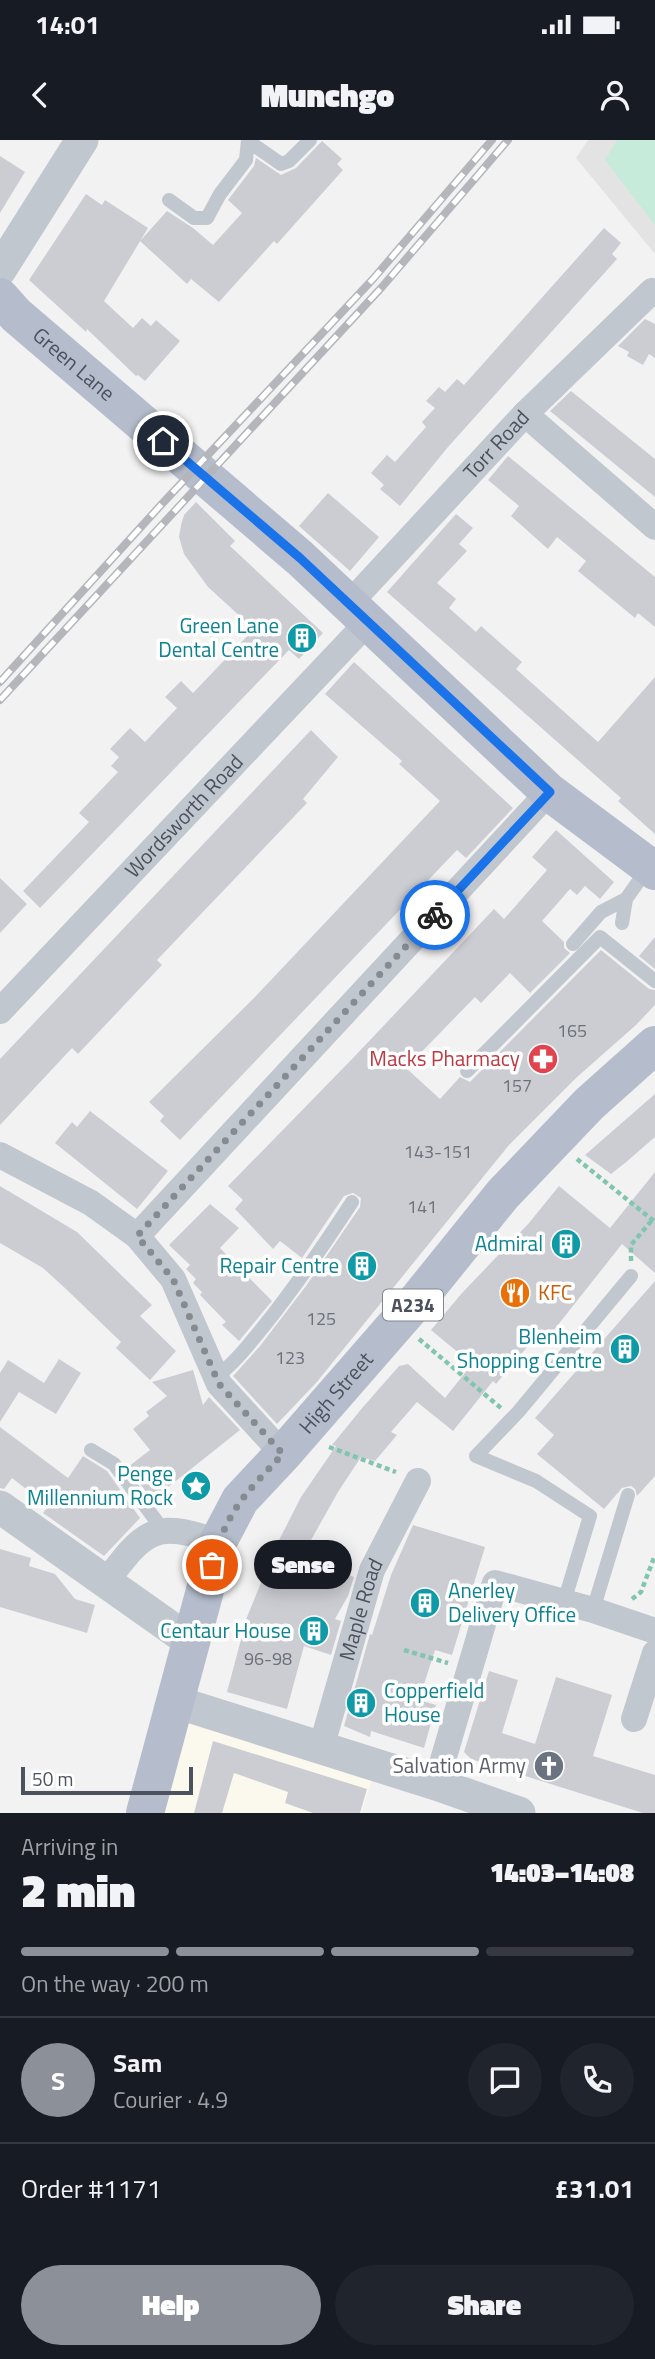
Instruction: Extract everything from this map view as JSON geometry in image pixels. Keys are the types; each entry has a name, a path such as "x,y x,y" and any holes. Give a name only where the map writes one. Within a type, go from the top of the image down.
{"main road":[{"name":"Green Lane","path":"0,296 16,315 300,558 550,792 652,869"},
{"name":"High Street","path":"145,1813 218,1542 227,1520 240,1500 398,1322 503,1194 589,1104 655,1045"}],"street":[{"path":"0,270 82,140"},
{"name":"Torr Road","path":"358,613 525,414 653,292"},
{"path":"525,414 655,527"},
{"name":"Wordsworth Road","path":"0,1011 358,613"},
{"path":"137,1236 550,792"},
{"path":"0,1155 92,1203 137,1236 173,1279 219,1384 283,1454"},
{"name":"Maple Road","path":"321,1748 372,1570 418,1481"},
{"path":"0,1507 191,1642"},
{"path":"106,1582 131,1548 146,1536 178,1530 218,1542"},
{"path":"436,1784 495,1583 655,1631"},
{"path":"634,1719 655,1653"},
{"path":"176,1702 519,1813"}],"lane":[{"path":"248,140 281,164 289,162 310,140"},
{"path":"169,200 194,219 207,218 220,194 246,160 248,140"},
{"path":"573,944 581,926 601,912 626,900 652,869"},
{"path":"622,923 626,900"},
{"path":"467,1071 600,937 655,981"},
{"path":"215,1377 230,1366 288,1295 352,1202"},
{"path":"564,1602 590,1516 536,1481 476,1455 513,1417 631,1276"},
{"path":"91,1450 114,1464 163,1531"},
{"path":"602,1613 628,1495"}],"path":[{"path":"554,1140 654,1222 631,1245 631,1276"},
{"path":"398,1322 513,1417"},
{"path":"321,1443 418,1481"},
{"path":"602,1613 641,1592 655,1555"},
{"path":"404,1650 469,1670"}],"shaded area":[{"path":"588,140 655,140 655,254 576,158"},
{"path":"176,1702 377,1765 361,1813 144,1813"}],"green space":[{"path":"617,140 655,140 655,225 605,160"}],"building":[{"path":"322,141 342,159 337,164 343,170 277,244 274,241 219,302 191,279 187,284 140,241 167,211 213,245 242,213 228,200 254,166 256,158 281,175 296,168"},
{"path":"0,156 25,172 0,213"},
{"path":"86,194 102,205 105,200 148,228 104,301 133,328 142,318 151,326 156,320 180,341 145,381 136,376 87,329 86,332 29,280"},
{"path":"604,228 621,243 612,254 617,259 448,447 400,506 380,489 384,485 371,473 387,455 395,462 426,427 422,422 435,408 426,401 439,387 445,392 457,379 464,385"},
{"path":"645,319 655,324 655,358 649,354 643,365 627,356 629,352 618,346"},
{"path":"571,391 655,459 655,497 550,411"},
{"path":"508,456 655,577 655,627 638,613 635,618 578,571 586,561 557,537 548,549 511,516 519,506 488,480"},
{"path":"328,493 379,537 350,571 299,526"},
{"path":"196,502 235,541 230,546 323,633 299,659 289,650 40,908 23,891 89,822 79,813 118,772 111,766 119,757 110,749 130,728 145,742 177,708 165,697 181,681 193,693 254,629 208,587 184,554 179,537 181,525 184,515"},
{"path":"456,514 473,528 459,544 467,551 437,583 456,599 449,608 476,632 481,626 522,662 516,669 598,742 655,677 655,834 618,801 621,798 387,592"},
{"path":"354,662 513,808 466,858 457,850 180,1140 160,1121 164,1116 149,1102 254,998 440,801 399,764 402,761 325,694"},
{"path":"311,730 338,757 303,799 307,803 157,960 162,965 78,1054 72,1048 0,1125 0,1059"},
{"path":"556,830 614,882 600,899 585,886 577,895 570,889 542,921 564,942 564,948 570,953 530,993 510,973 481,1003 475,997 406,1068 440,1099 460,1077 470,1082 601,950 649,989 655,990 655,1005 509,1145 316,1383 277,1424 233,1376 306,1286 360,1207 361,1198 353,1193 344,1196 302,1258 280,1241 273,1249 235,1209 243,1200 228,1186 494,909 504,919 547,870 532,857"},
{"path":"0,878 27,904 0,933"},
{"path":"655,937 655,969 639,956"},
{"path":"655,1094 655,1137 611,1174 585,1155"},
{"path":"90,1111 168,1171 137,1209 55,1143 72,1122 77,1127"},
{"path":"655,1172 655,1273 622,1244 546,1340 538,1334 496,1384 493,1381 453,1431 417,1402 391,1432 397,1435 375,1461 361,1457 302,1556 354,1577 348,1596 335,1619 341,1621 331,1655 304,1646 287,1709 227,1692 247,1617 276,1546 301,1497 336,1446 332,1445 363,1407 399,1366 408,1364 445,1398 472,1364 431,1330 462,1293 529,1223 559,1186 610,1228"},
{"path":"0,1186 77,1232 152,1305 140,1316 176,1351 150,1380 116,1348 121,1342 66,1289 43,1268 0,1243"},
{"path":"210,1204 239,1228 220,1248 272,1301 239,1341 222,1325 226,1322 200,1295 202,1292 193,1283 196,1279 186,1269 190,1265 169,1245"},
{"name":"Blenheim Shopping Centre","path":"655,1281 655,1476 637,1496 631,1486 622,1488 604,1509 537,1454 554,1435 535,1418"},
{"path":"59,1359 81,1373 56,1414 19,1392 0,1422 0,1373 8,1360 44,1383"},
{"path":"193,1370 203,1405 209,1397 240,1430 152,1500 128,1467 150,1450 133,1429 149,1416 146,1412 167,1396 152,1382"},
{"path":"0,1427 68,1478 83,1456 107,1471 140,1518 104,1556 43,1513 48,1506 12,1478 4,1489 0,1488"},
{"path":"413,1525 485,1547 452,1655 435,1650 419,1700 436,1705 424,1748 371,1731 370,1737 344,1726 370,1634 372,1635 391,1575"},
{"path":"0,1549 31,1558 29,1566 55,1574 75,1599 95,1605 87,1633 0,1607"},
{"path":"489,1671 518,1680 502,1733 535,1744 556,1677 612,1695 593,1756 655,1775 655,1813 643,1813 471,1759 464,1752"},
{"path":"213,1741 367,1789 360,1813 313,1813 285,1803 288,1792 234,1773 222,1813 194,1813"}],"railway":[{"path":"0,682 160,506 373,279 492,140"},
{"path":"0,700 382,287 508,140"}],"way so far":[{"path":"212,1565 227,1520 240,1500 283,1454 219,1384 173,1279 137,1236 435,915"}],"place":[{"name":"Green Lane Dental Centre","path":"302,638"},
{"name":"Macks Pharmacy","path":"543,1059"},
{"name":"Admiral","path":"566,1244"},
{"name":"Repair Centre","path":"362,1266"},
{"name":"KFC","path":"515,1293"},
{"name":"Blenheim Shopping Centre","path":"625,1349"},
{"name":"Penge Millennium Rock","path":"196,1486"},
{"name":"Sense","path":"212,1565"},
{"name":"Anerley Delivery Office","path":"425,1603"},
{"name":"Centaur House","path":"314,1631"},
{"name":"Copperfield House","path":"361,1703"},
{"name":"Salvation Army","path":"549,1766"}],"route":[{"path":"163,441 300,558 550,792 435,915"}]}
